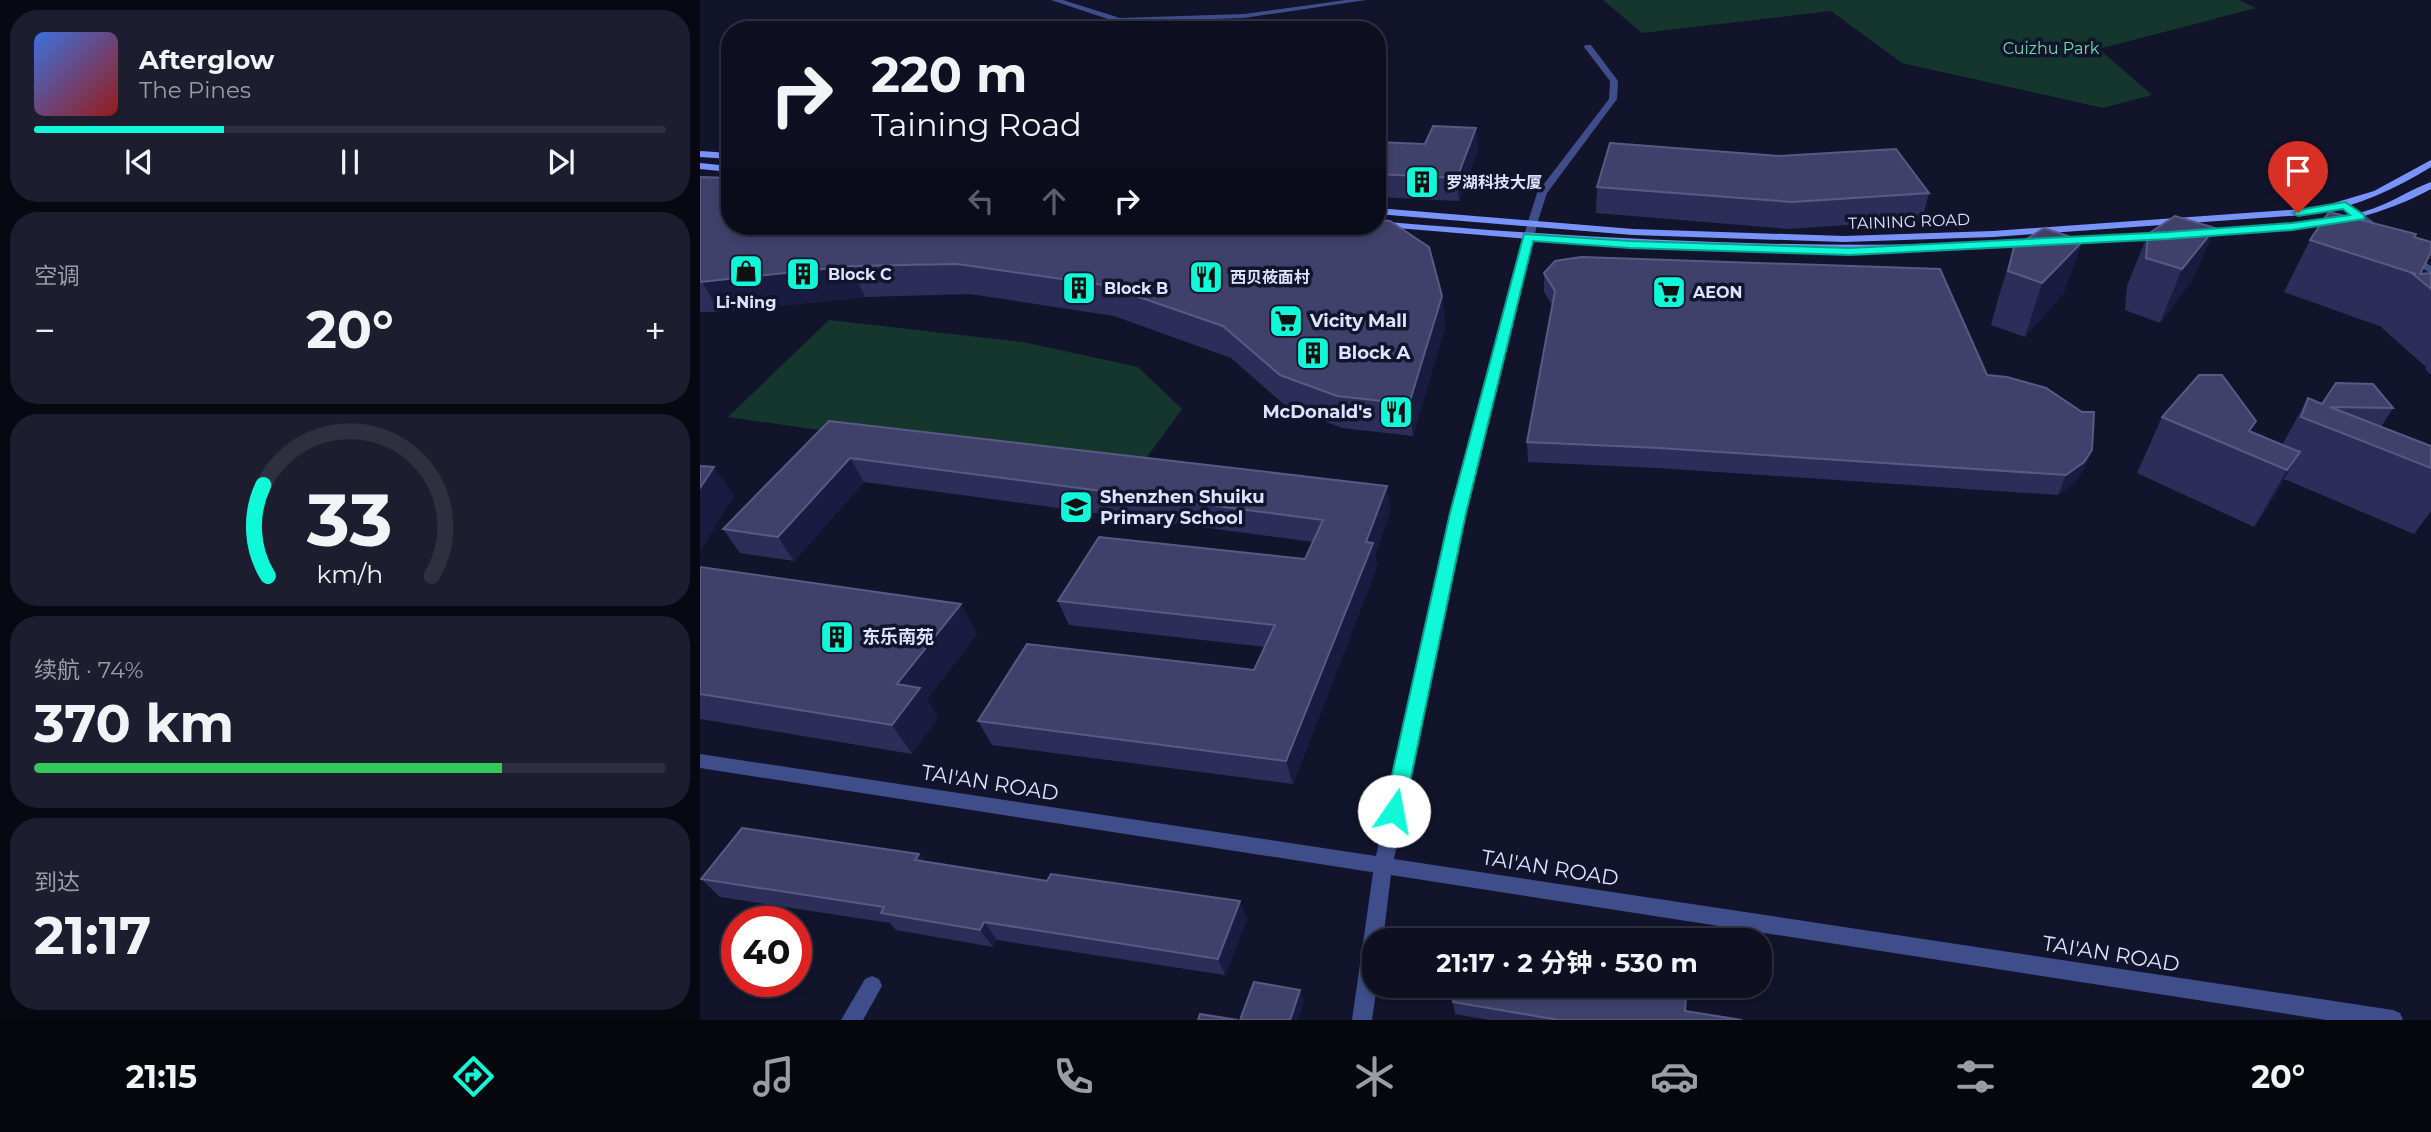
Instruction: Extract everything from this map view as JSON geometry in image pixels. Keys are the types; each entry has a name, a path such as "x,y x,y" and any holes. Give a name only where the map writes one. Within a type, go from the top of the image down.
{"main road":[{"path":"700,154 721,155"},
{"name":"TAINING ROAD","path":"1386,224 1844,239 2158,224 2279,215 2345,205 2385,192 2431,163"},
{"path":"700,166 721,168"},
{"name":"TAINING ROAD","path":"1386,212 1630,245 1850,251 2168,236 2292,226 2360,217 2407,200 2431,185"}],"street":[{"path":"1055,0 1120,20 1244,16 1362,0"},
{"path":"1362,1020 1383,866 1458,513 1530,231 1542,193 1613,99 1614,81 1588,47"},
{"path":"2345,205 2390,239"},
{"path":"2399,247 2431,271"},
{"name":"TAI'AN ROAD","path":"700,761 2393,1020"},
{"path":"851,1020 872,986"}],"green space":[{"name":"Cuizhu Park","path":"1603,0 2239,0 2256,8 2099,49 2152,95 2103,108 1902,63 1831,11 1642,33"},
{"path":"829,320 1023,342 1138,367 1182,409 1134,475 728,417"}],"building":[{"path":"1433,126 1476,128 1457,178 1386,174 1386,142 1425,144"},
{"path":"1610,143 1779,156 1896,149 1929,193 1792,202 1597,187"},
{"name":"Vicity Mall","path":"700,177 721,178 721,235 1386,235 1386,221 1390,221 1429,247 1442,296 1409,404 1337,396 1280,375 1223,326 1104,285 957,264 850,266 700,282"},
{"path":"2329,212 2416,234 2414,237 2431,242 2431,252 2420,274 2431,273 2431,289 2413,274 2416,274 2310,240"},
{"path":"2175,216 2215,228 2182,269 2146,258 2148,234"},
{"path":"2044,228 2083,241 2042,283 2008,271 2014,247"},
{"path":"1581,257 1940,269 1987,375 2007,377 2046,388 2082,412 2094,412 2092,450 2084,462 2066,475 1527,442 1555,291 1544,273 1555,261"},
{"path":"2199,375 2222,375 2256,421 2249,431 2300,452 2287,470 2162,417"},
{"path":"2336,383 2373,384 2393,408 2330,407 2431,446 2431,468 2301,417 2308,398 2322,404"},
{"path":"829,421 1387,486 1366,542 1373,543 1286,761 978,721 1027,644 1254,670 1275,625 1058,601 1099,537 1305,559 1323,520 850,458 778,537 723,529"},
{"path":"700,466 714,467 700,488"},
{"path":"700,567 961,604 897,684 920,688 892,725 700,694"},
{"path":"742,828 919,854 915,860 1047,881 1051,874 1240,901 1218,959 984,922 980,930 881,913 884,907 701,879"},
{"path":"1254,982 1300,990 1290,1020 1240,1020"},
{"path":"1454,998 1686,998 1685,1011 1742,1020 1559,1020 1453,1002"},
{"path":"1200,1014 1238,1020 1198,1020"}],"place":[{"name":"罗湖科技大厦","path":"1422,182"},
{"name":"Li-Ning","path":"746,271"},
{"name":"Block C","path":"803,274"},
{"name":"西贝莜面村","path":"1206,277"},
{"name":"Block B","path":"1079,288"},
{"name":"AEON","path":"1669,292"},
{"name":"Vicity Mall","path":"1286,321"},
{"name":"Block A","path":"1313,353"},
{"name":"McDonald's","path":"1396,412"},
{"name":"Shenzhen Shuiku Primary School","path":"1076,507"},
{"name":"东乐南苑","path":"837,637"}],"route":[{"path":"1394,811 1458,513 1528,237 1630,245 1850,251 2004,246 2168,236 2292,226 2360,217 2345,205 2298,213"}]}
